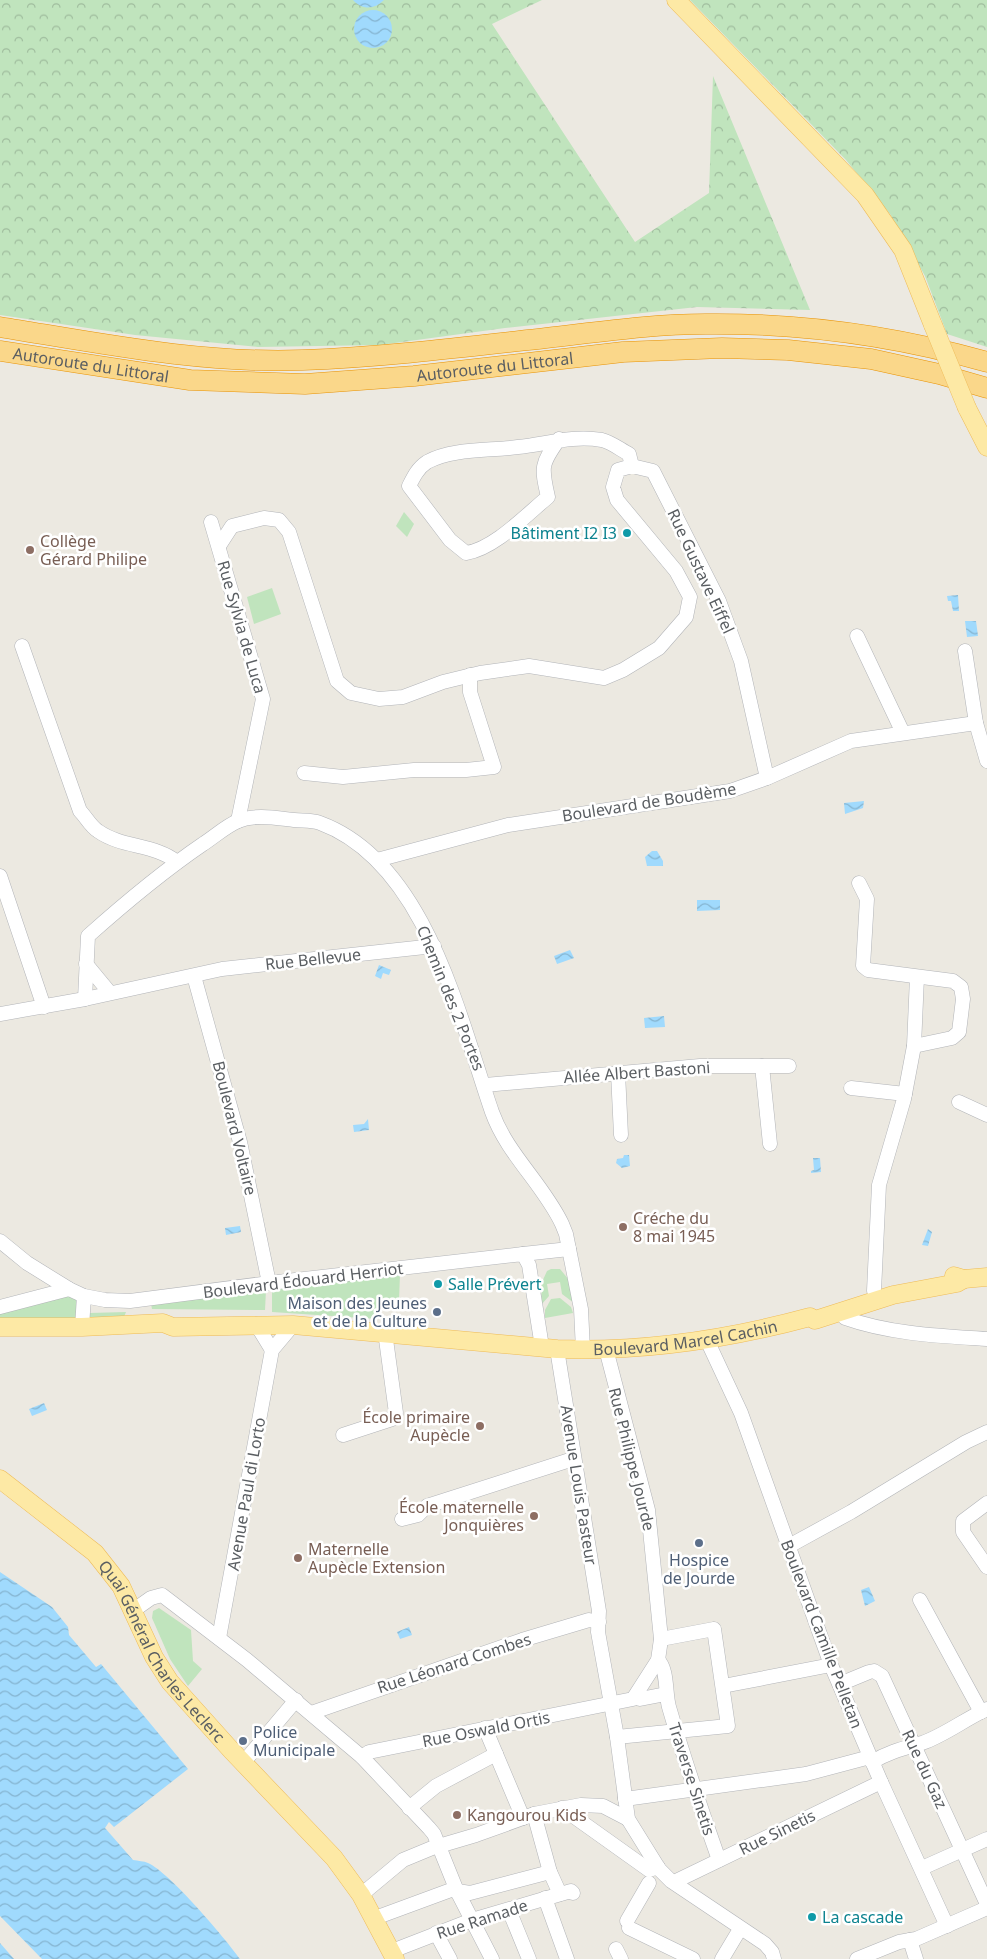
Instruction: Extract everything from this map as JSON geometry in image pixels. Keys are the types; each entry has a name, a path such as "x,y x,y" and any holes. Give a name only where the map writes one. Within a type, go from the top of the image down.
{"highway":[{"name":"Autoroute du Littoral","path":"0,327 159,351 244,359 300,360 403,354 628,328 705,324 763,326 840,332 889,339 929,346 987,362"},
{"name":"Autoroute du Littoral","path":"0,351 190,380 305,384 414,376 623,352 722,348 760,349 871,359 939,374 987,388"}],"main road":[{"path":"676,0 865,195 903,250 969,414 987,447"},
{"name":"Boulevard Marcel Cachin","path":"173,1327 256,1324 293,1325 550,1348 606,1349 706,1338 768,1328 810,1316 815,1320 840,1307 916,1280 956,1276 964,1279 987,1277"},
{"path":"0,1326 82,1327 163,1324 173,1327"},
{"path":"0,1334 163,1333 173,1327"},
{"name":"Quai Général Charles Leclerc","path":"0,1480 94,1552 121,1586 134,1610 154,1657 170,1682 243,1763 334,1858 375,1918 393,1955"}],"street":[{"path":"219,546 232,526 264,518 279,520 289,532 337,681 350,693 379,699 403,697 470,675 529,666 604,678 623,670 659,648 686,617 690,597 676,571 617,500 613,487 618,470 632,466 629,454 604,440 574,437 559,439 521,447 448,454 429,461 419,468 409,486 450,540 466,553 476,551 488,545 548,497 542,470 548,454 559,439"},
{"name":"Rue Gustave Eiffel","path":"632,466 653,471 719,601 741,661 767,778"},
{"name":"Rue Sylvia de Luca","path":"211,522 263,699 238,821"},
{"path":"857,636 902,733"},
{"path":"22,646 80,811 98,831 128,844 167,854 177,862"},
{"path":"965,651 976,723 987,761"},
{"path":"304,773 343,778 414,770 466,770 494,767 470,692 470,675"},
{"name":"Boulevard de Boudème","path":"377,860 508,825 730,792 851,741 976,723"},
{"name":"Chemin des 2 Portes","path":"85,999 88,936 107,917 177,862 238,821 260,817 319,822 352,840 377,860 414,908 434,946 460,1013 485,1085 492,1113 506,1141 558,1216 566,1234 581,1309 583,1350"},
{"path":"0,876 44,1007"},
{"path":"860,883 867,898 863,966 868,970 954,981 961,987 962,999 959,1032 956,1036 914,1046"},
{"name":"Rue Bellevue","path":"0,1014 85,999 222,969 434,946"},
{"path":"86,964 110,993"},
{"name":"Boulevard Voltaire","path":"194,976 240,1142 269,1283"},
{"path":"875,1296 879,1185 905,1094 914,1046 917,977"},
{"name":"Allée Albert Bastoni","path":"485,1085 700,1066 789,1066"},
{"path":"762,1066 770,1144"},
{"path":"618,1073 621,1135"},
{"path":"851,1088 905,1094"},
{"path":"959,1102 987,1115"},
{"name":"Boulevard Édouard Herriot","path":"0,1241 28,1263 69,1289 84,1296 105,1300 130,1301 269,1283 526,1260 569,1253"},
{"name":"Avenue Louis Pasteur","path":"526,1260 550,1348 573,1459 599,1622 598,1632 617,1737 628,1820"},
{"path":"0,1307 69,1289"},
{"path":"82,1327 84,1296"},
{"path":"130,1301 132,1324"},
{"path":"840,1307 845,1318 853,1321 901,1331 987,1339"},
{"path":"256,1324 272,1350"},
{"name":"Avenue Paul di Lorto","path":"219,1638 272,1350 293,1325"},
{"path":"343,1435 392,1419 396,1414 385,1332"},
{"name":"Boulevard Camille Pelletan","path":"706,1338 741,1413 831,1665 881,1782 947,1926"},
{"name":"Rue Philippe Jourde","path":"606,1349 648,1510 661,1639 658,1660"},
{"path":"788,1546 851,1512 966,1442 987,1432"},
{"path":"402,1519 418,1514 427,1506 573,1459"},
{"path":"987,1503 963,1521 963,1532 987,1567"},
{"path":"134,1610 151,1598 162,1596 219,1638 296,1700 362,1757 434,1834 457,1891 472,1920 479,1929 492,1959"},
{"path":"625,1799 806,1774 871,1759 913,1744 920,1744 984,1710 920,1600"},
{"name":"Rue Léonard Combes","path":"311,1713 318,1708 522,1640 589,1620 599,1622"},
{"path":"617,1737 728,1726 714,1629 661,1639"},
{"path":"637,1696 658,1660"},
{"name":"Traverse Sinetis","path":"658,1660 663,1665 666,1695 676,1731 694,1790 719,1860"},
{"path":"722,1686 831,1665"},
{"name":"Rue du Gaz","path":"840,1684 869,1672 879,1674 963,1850 987,1906"},
{"name":"Rue Oswald Ortis","path":"362,1757 369,1752 611,1704 637,1696 640,1699 666,1695"},
{"path":"243,1763 296,1700"},
{"path":"375,1918 451,1890 470,1893 550,1872 529,1816 496,1754 485,1728"},
{"path":"409,1808 436,1786 496,1754"},
{"name":"Rue Sinetis","path":"671,1883 881,1782"},
{"path":"361,1895 403,1860 439,1846 529,1816 582,1805 603,1806 628,1820 652,1873 628,1924 691,1958"},
{"path":"562,1808 652,1873 671,1883 764,1944 773,1957"},
{"path":"922,1868 987,1839"},
{"name":"Rue Ramade","path":"393,1955 436,1934 472,1920 567,1893 550,1872"},
{"path":"671,1883 737,1934 773,1957"},
{"path":"545,1898 567,1959"},
{"path":"857,1959 983,1912 987,1906"},
{"path":"509,1910 529,1959"},
{"path":"436,1934 450,1959"},
{"path":"722,1959 737,1934"},
{"path":"910,1940 916,1959"}],"green space":[{"path":"0,0 542,0 492,24 635,242 709,193 713,76 810,310 697,307 505,328 380,345 258,347 135,335 0,315"},
{"path":"690,0 987,0 987,347 947,334 925,276 890,214 846,160"},
{"path":"404,512 414,524 407,537 396,526"},
{"path":"272,588 281,614 254,624 247,597"},
{"path":"560,1269 569,1280 574,1303 562,1294 560,1282 547,1284 549,1296 541,1305 542,1282 547,1271"},
{"path":"400,1275 399,1300 379,1298 377,1319 272,1312 272,1290"},
{"path":"266,1290 265,1310 152,1309 151,1304"},
{"path":"62,1296 73,1296 78,1302 77,1321 0,1322 0,1311"},
{"path":"560,1298 571,1307 573,1313 545,1318 545,1310 551,1299"},
{"path":"126,1312 124,1317 89,1318 89,1313"},
{"path":"159,1608 191,1630 193,1661 202,1669 188,1686 170,1659 152,1618 153,1611"}],"water":[{"path":"353,0 384,0 376,6 368,8 360,6"},
{"path":"373,10 380,11 386,16 391,22 391,36 386,42 380,47 373,48 366,47 360,42 355,36 354,29 355,22 360,16 366,11"},
{"path":"958,595 959,611 953,611 951,601 948,601 947,596"},
{"path":"965,621 976,621 978,636 967,637"},
{"path":"864,801 863,808 845,814 844,803"},
{"path":"652,851 657,851 663,861 663,866 647,866 645,857"},
{"path":"697,900 720,900 720,910 697,911"},
{"path":"570,950 574,958 557,964 554,956"},
{"path":"379,965 391,970 389,975 383,973 381,979 375,976"},
{"path":"664,1016 665,1027 645,1028 644,1018"},
{"path":"368,1119 369,1130 354,1132 353,1125 364,1124"},
{"path":"624,1155 629,1155 630,1166 622,1168 616,1163 617,1159 623,1158"},
{"path":"813,1158 820,1158 821,1172 811,1173 814,1170"},
{"path":"240,1226 241,1232 226,1235 225,1228"},
{"path":"928,1229 932,1232 928,1246 922,1245"},
{"path":"44,1403 47,1410 32,1416 29,1409"},
{"path":"0,1572 52,1607 68,1627 69,1635 96,1667 101,1664 188,1769 114,1827 109,1822 105,1828 133,1860 148,1863 169,1879 210,1922 240,1959 42,1959 0,1916"},
{"path":"869,1587 875,1601 865,1606 861,1590"},
{"path":"409,1627 412,1635 400,1639 397,1632"},
{"path":"0,1943 14,1959 0,1959"}],"place":[{"name":"Bâtiment I2 I3","path":"627,533"},
{"name":"Collège Gérard Philipe","path":"30,550"},
{"name":"Créche du 8 mai 1945","path":"623,1227"},
{"name":"Salle Prévert","path":"438,1284"},
{"name":"Maison des Jeunes et de la Culture","path":"437,1312"},
{"name":"École primaire Aupècle","path":"480,1426"},
{"name":"École maternelle Jonquières","path":"534,1516"},
{"name":"Hospice de Jourde","path":"699,1543"},
{"name":"Maternelle Aupècle Extension","path":"298,1558"},
{"name":"Police Municipale","path":"243,1741"},
{"name":"Kangourou Kids","path":"457,1815"},
{"name":"La cascade","path":"812,1917"}]}
